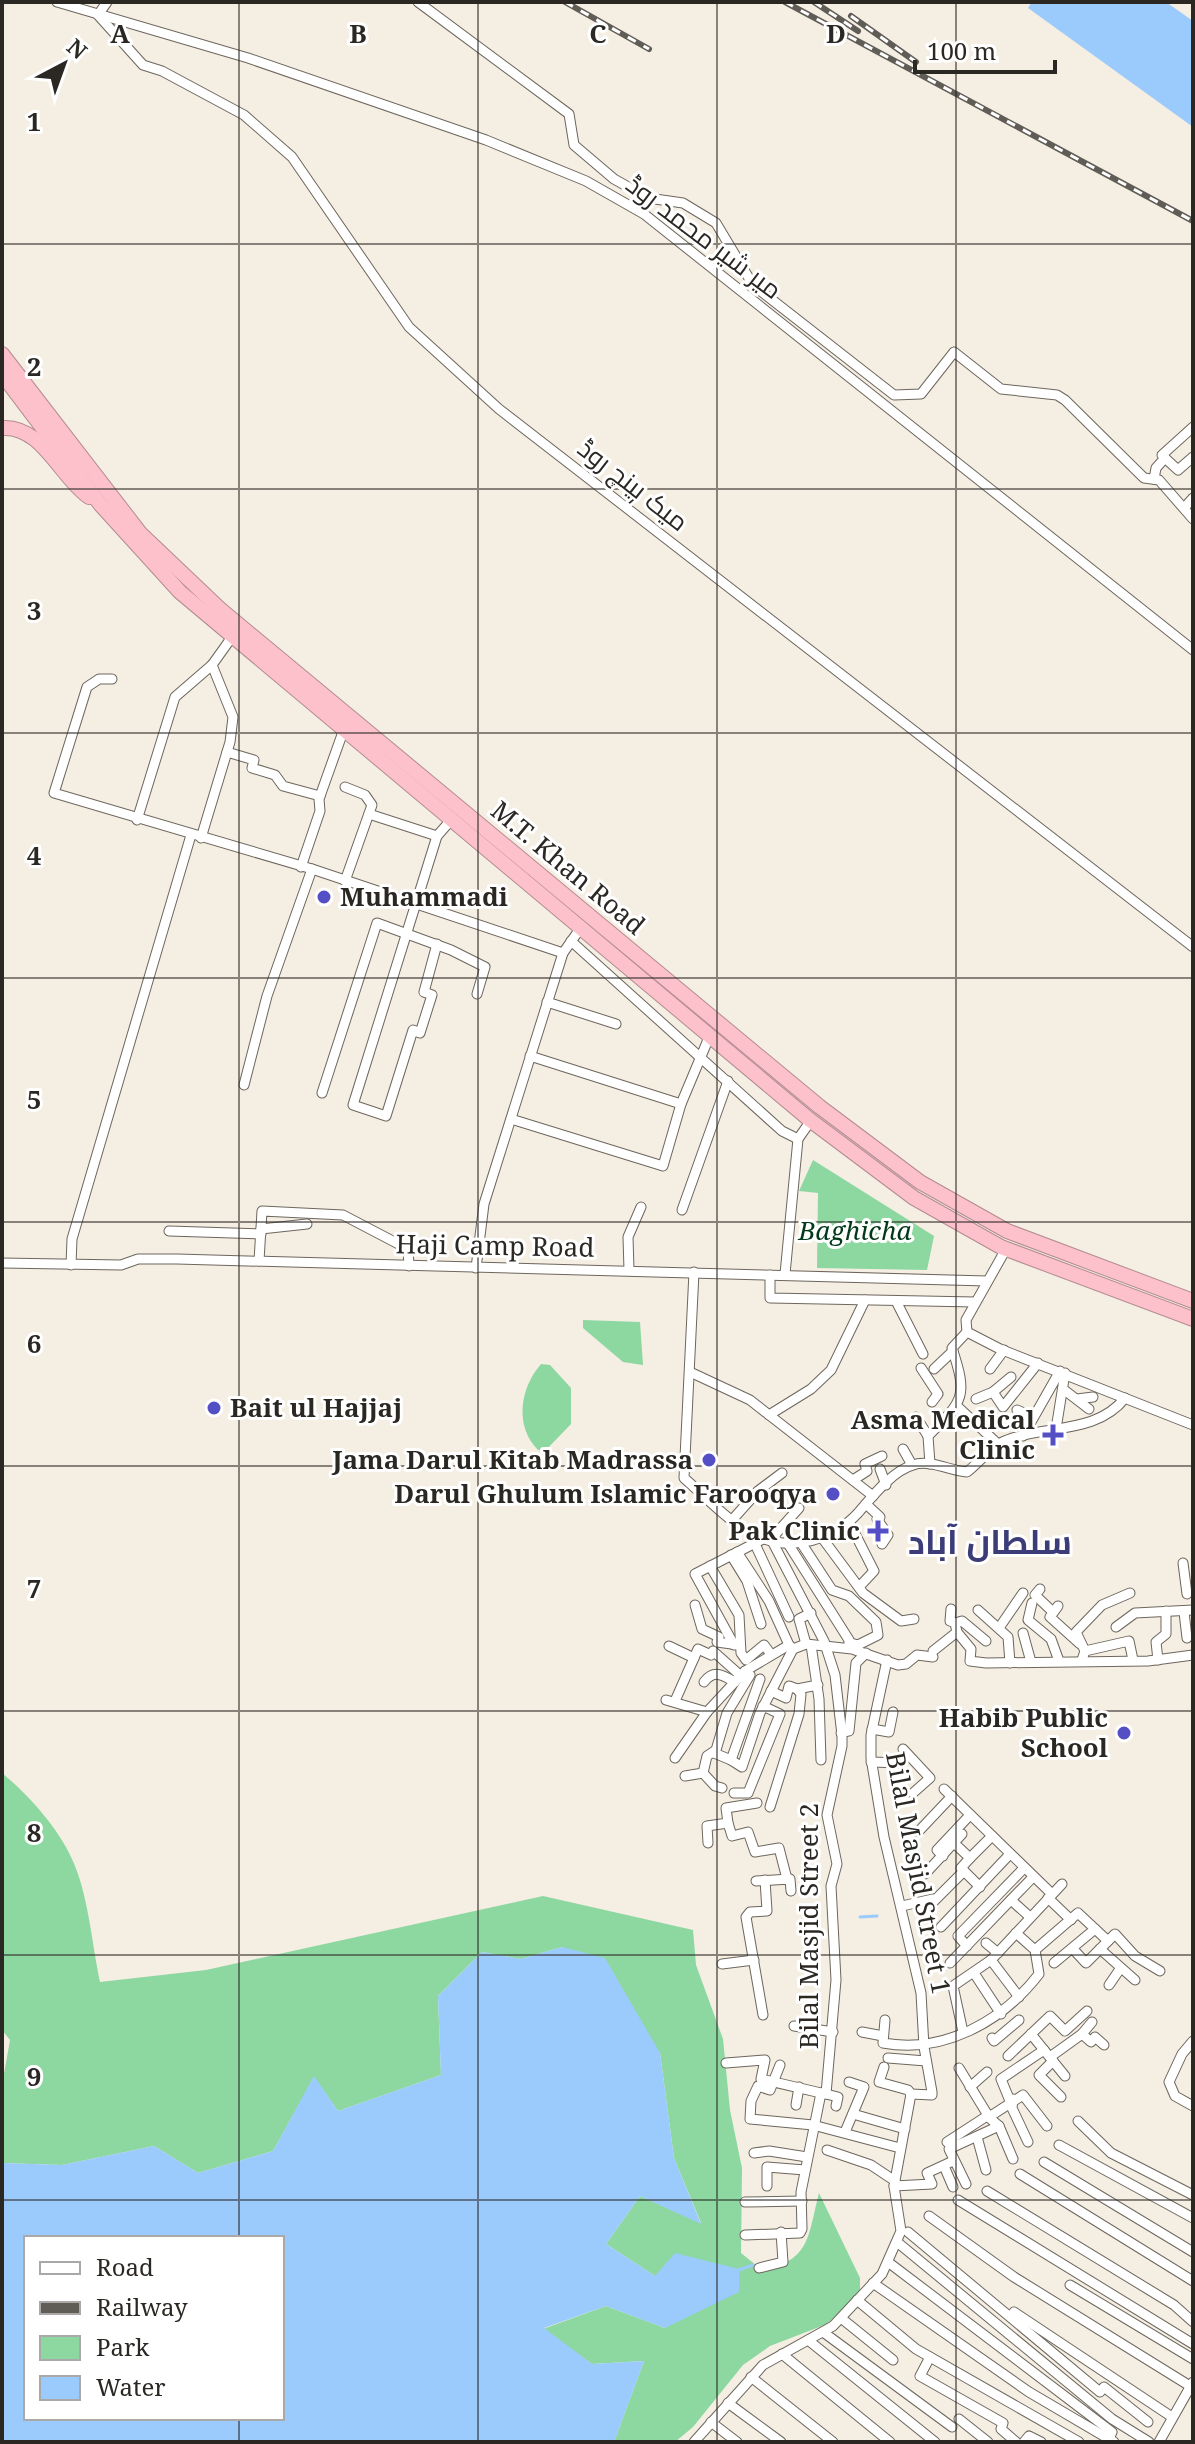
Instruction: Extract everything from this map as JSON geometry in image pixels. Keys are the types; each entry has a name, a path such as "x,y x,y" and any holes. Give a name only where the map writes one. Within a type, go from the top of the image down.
{"highway":[{"name":"M.T. Khan Road","path":"2,354 26,396 100,504 180,592 810,1120 914,1198 1006,1249 1193,1319"},
{"name":"M.T. Khan Road","path":"2,374 26,396 140,533 221,610 820,1107 920,1182 1007,1231 1193,1301"},
{"path":"2,428 21,429 32,437 74,486 100,504"}],"street":[{"name":"میر شیر محمد روڈ","path":"57,2 248,58 486,140 617,197 644,214 1193,650"},
{"path":"98,15 107,2"},
{"path":"418,2 569,114 574,145 614,179 648,198 683,203 716,223 753,285 894,395 921,394 954,352 1001,389 1057,395 1065,400 1144,478 1159,480 1193,519"},
{"name":"میک ہینچ روڈ","path":"98,15 143,65 162,71 244,115 292,157 409,327 499,409 1193,947"},
{"path":"1193,427 1162,455 1178,470 1193,457"},
{"path":"1154,479 1156,468 1165,458"},
{"path":"1184,508 1193,498"},
{"path":"137,820 175,697 212,665 232,637"},
{"path":"201,838 227,752 233,717 212,665"},
{"path":"112,679 99,679 87,687 54,793 137,820 312,869 563,953"},
{"path":"301,867 320,811 320,796 344,729"},
{"path":"227,752 254,760 252,768 275,775 283,786 320,796"},
{"path":"345,787 365,795 372,805 345,881"},
{"path":"369,814 437,836"},
{"path":"437,944 424,992 432,995 420,1033 413,1030 386,1116 353,1105 437,836 452,819"},
{"path":"71,1265 72,1239 191,835"},
{"path":"244,1085 267,996 312,869"},
{"path":"322,1093 377,923 437,944 485,967 477,994"},
{"path":"476,1268 484,1204 563,953 582,926"},
{"path":"571,941 782,1131 798,1139"},
{"path":"547,1002 616,1024"},
{"path":"511,1119 663,1166 681,1104 710,1035"},
{"path":"530,1056 681,1104"},
{"path":"682,1210 728,1081"},
{"path":"785,1274 798,1139 820,1107"},
{"path":"629,1270 628,1237 641,1207"},
{"path":"259,1261 262,1211 343,1215 408,1249 409,1266"},
{"path":"169,1231 261,1231 307,1224"},
{"path":"928,1436 958,1407 963,1394 962,1380 952,1348 967,1332 966,1320 1006,1249"},
{"name":"Haji Camp Road","path":"2,1263 121,1265 138,1259 259,1261 987,1281"},
{"path":"694,1272 684,1478 733,1519 768,1539 787,1542 823,1539 849,1522 873,1496 912,1465 930,1464 967,1472 998,1444 1093,1421 1118,1407 1125,1398"},
{"path":"770,1275 770,1298 975,1302"},
{"path":"769,1415 811,1389 831,1370 865,1300"},
{"path":"896,1301 923,1354"},
{"path":"967,1332 1004,1350 1193,1425"},
{"path":"990,1369 1004,1350"},
{"path":"934,1369 953,1351"},
{"path":"993,1392 1003,1407 1038,1363"},
{"path":"921,1368 938,1394 932,1402"},
{"path":"690,1372 724,1386 769,1415 873,1496"},
{"path":"1056,1429 1063,1372"},
{"path":"1023,1436 1031,1416 1063,1372"},
{"path":"976,1399 993,1392 1011,1377"},
{"path":"1063,1389 1089,1409"},
{"path":"1077,1399 1093,1397"},
{"path":"958,1407 998,1444"},
{"path":"1017,1410 1031,1416"},
{"path":"916,1417 928,1436 930,1464"},
{"path":"903,1449 912,1465"},
{"path":"853,1480 867,1471 865,1464 882,1456"},
{"path":"880,1469 886,1485"},
{"path":"733,1519 758,1491 782,1473"},
{"path":"866,1504 880,1517 877,1519 888,1535 866,1556"},
{"path":"770,1653 762,1645 746,1660 695,1574 768,1539 799,1508"},
{"path":"849,1522 874,1571 859,1587"},
{"name":"Bilal Masjid Street 2","path":"768,1539 811,1613 826,1646 835,1675 842,1746 827,1815 837,1864 831,1886 836,1980 833,2032 823,2094 807,2157 800,2233 781,2232"},
{"path":"823,1539 859,1587 894,1617 906,1621 914,1619"},
{"path":"675,1758 707,1712 741,1676 770,1653 808,1644 858,1645 878,1635 876,1622 849,1596 832,1590 800,1541"},
{"path":"787,1542 849,1646 906,1664 917,1655 933,1654 962,1621 986,1641"},
{"path":"755,1544 789,1617"},
{"path":"734,1554 747,1581 761,1624"},
{"path":"734,1554 769,1601 791,1647"},
{"path":"1183,1563 1187,1594"},
{"path":"710,1566 739,1615 739,1648 730,1665"},
{"path":"1040,1589 1035,1595 1055,1609 1050,1617 1083,1652 1133,1660 1193,1655"},
{"path":"999,1628 1023,1593"},
{"path":"1083,1652 1076,1632 1102,1605 1130,1593"},
{"path":"1032,1603 1028,1620 1051,1639 1059,1661"},
{"path":"695,1605 702,1629 719,1637 717,1642 739,1648"},
{"path":"951,1609 950,1621 971,1649 970,1661 1059,1661 1129,1641 1133,1660"},
{"path":"978,1610 1008,1637 1010,1663"},
{"path":"1158,1660 1156,1642 1166,1634 1166,1611"},
{"path":"1116,1627 1135,1613 1188,1611 1187,1638"},
{"path":"811,1613 799,1619 818,1685 821,1760"},
{"path":"1023,1633 1031,1662"},
{"path":"669,1646 694,1658"},
{"path":"703,1773 707,1756 714,1753 742,1767 763,1706 791,1647"},
{"path":"707,1712 671,1700 698,1649 711,1655 713,1651 741,1676"},
{"path":"841,1733 849,1731 856,1663 866,1653"},
{"name":"Bilal Masjid Street 1","path":"887,1660 872,1729 871,1762 884,1837 921,1993 924,2047 932,2095 911,2094"},
{"path":"704,1682 713,1674 750,1675 727,1713 714,1753"},
{"path":"731,1760 760,1679"},
{"path":"797,1689 818,1685"},
{"path":"770,1807 799,1714 801,1694 789,1686 786,1698 771,1691"},
{"path":"734,1793 748,1793 780,1714 763,1706"},
{"path":"872,1729 889,1732 893,1712"},
{"path":"903,1749 930,1778 913,1793"},
{"path":"871,1762 901,1763"},
{"path":"685,1776 703,1773"},
{"path":"703,1773 715,1786 722,1788"},
{"path":"918,1832 948,1793 1033,1877 1071,1920"},
{"path":"757,1803 726,1808 732,1836 748,1832 755,1852 779,1848 791,1891"},
{"path":"943,1856 937,1850 970,1815"},
{"path":"708,1843 707,1826 728,1823"},
{"path":"925,1874 962,1834"},
{"path":"980,1887 961,1868 992,1836"},
{"path":"954,1843 970,1858"},
{"path":"941,1927 1010,1854"},
{"path":"967,1946 958,1936 1024,1868"},
{"path":"902,1906 933,1900 964,1871"},
{"path":"950,1963 1033,1877"},
{"path":"763,2015 746,1917 750,1912 767,1911 761,1881 787,1879"},
{"path":"963,2032 953,1986 994,1956 1062,1884"},
{"path":"1011,1900 1030,1917"},
{"path":"1035,1950 1078,1913 1095,1929 1120,1969 1135,1980"},
{"path":"1054,1963 1095,1929"},
{"path":"885,2020 883,2043 924,2047 1005,2011 1039,1974 1035,1950 1016,1933"},
{"path":"1073,1949 1086,1963 1115,1934 1135,1956 1160,1971"},
{"path":"986,1943 1019,1997"},
{"path":"722,1964 754,1960"},
{"path":"1109,1985 1120,1969"},
{"path":"974,1973 1005,2011 1033,2032 1065,2076"},
{"path":"1008,2056 1050,2016 1065,2031 1087,2011"},
{"path":"992,2038 994,2041 1019,2020"},
{"path":"1028,2142 1001,2079 1049,2056 1082,2034 1092,2022"},
{"path":"794,2026 833,2032"},
{"path":"862,2032 883,2036"},
{"path":"1082,2034 1091,2042 1095,2037 1104,2045"},
{"path":"1193,2041 1182,2054 1169,2082 1175,2096 1193,2106"},
{"path":"1049,2056 1039,2075 1061,2097"},
{"path":"726,2063 765,2060 761,2079 838,2097 836,2106"},
{"path":"926,2061 886,2062 879,2082 908,2090 911,2094 894,2185 905,2231 1100,2392 1104,2387 1148,2422"},
{"path":"780,2065 770,2090 758,2086 751,2101 750,2119 813,2125 900,2148"},
{"path":"959,2068 989,2117 999,2126 1013,2159"},
{"path":"970,2087 987,2072"},
{"path":"845,2132 864,2087 849,2082"},
{"path":"796,2105 799,2087"},
{"path":"947,2142 1023,2095 1047,2126"},
{"path":"853,2114 905,2129"},
{"path":"1078,2121 1111,2153 1193,2195"},
{"path":"953,2187 948,2163 949,2149 999,2126"},
{"path":"977,2137 986,2170"},
{"path":"1059,2145 1193,2218"},
{"path":"827,2150 871,2165 894,2185 932,2184 927,2173 948,2163"},
{"path":"754,2153 769,2151 807,2157"},
{"path":"1044,2162 1193,2252"},
{"path":"948,2163 966,2184"},
{"path":"767,2186 767,2167 805,2170"},
{"path":"1020,2174 1193,2281"},
{"path":"987,2191 1174,2305 1193,2322"},
{"path":"958,2200 1193,2344"},
{"path":"745,2202 802,2201"},
{"path":"929,2216 1014,2277 1192,2384 1159,2442"},
{"path":"700,2440 711,2422 763,2365 823,2332 841,2318 873,2283 905,2231"},
{"path":"745,2235 781,2232 783,2262 759,2268"},
{"path":"897,2242 1112,2419 1149,2442"},
{"path":"873,2283 1029,2392 1111,2441 1112,2432 888,2262"},
{"path":"1070,2285 1193,2359"},
{"path":"857,2300 930,2357 1079,2442"},
{"path":"1011,2316 1014,2312 1172,2417"},
{"path":"841,2318 893,2360"},
{"path":"823,2332 952,2427"},
{"path":"808,2340 935,2442"},
{"path":"782,2354 890,2442"},
{"path":"930,2357 920,2376 1003,2423 1001,2429 1016,2442"},
{"path":"751,2377 833,2442"},
{"path":"728,2403 781,2442"},
{"path":"959,2419 988,2442"},
{"path":"711,2422 737,2442"},
{"path":"1024,2442 1029,2436 1041,2442"}],"green space":[{"name":"Baghicha","path":"813,1160 934,1236 927,1270 817,1268 818,1193 799,1191"},
{"path":"583,1320 640,1322 643,1365 623,1362 583,1328"},
{"path":"541,1364 550,1365 571,1388 571,1424 545,1451 538,1450 530,1440 523,1419 524,1395"},
{"path":"2,1773 44,1815 69,1853 84,1894 100,1982 206,1970 543,1896 693,1930 696,1965 723,2039 730,2110 742,2168 741,2253 762,2270 790,2260 805,2244 819,2193 860,2278 860,2291 827,2324 770,2346 743,2365 693,2427 675,2442 614,2442 644,2361 592,2364 543,2329 606,2306 665,2328 655,2276 606,2244 640,2196 701,2223 674,2158 660,2053 562,1947 521,1959 482,1952 438,1996 441,2075 338,2111 314,2077 273,2151 198,2173 154,2146 62,2165 2,2163 2,2085 10,2040 2,2030"}],"water":[{"path":"1032,2 1166,2 1193,21 1193,127 1028,8"},
{"path":"562,1947 605,1958 660,2053 674,2158 701,2224 640,2196 606,2244 655,2276 675,2253 739,2269 739,2292 665,2328 606,2306 544,2328 592,2364 644,2361 614,2442 2,2442 2,2163 62,2165 154,2146 198,2173 273,2151 314,2076 338,2111 441,2075 438,1996 482,1952 521,1959"}],"waterway":[{"path":"860,1917 877,1916"},
{"path":"736,2271 753,2265"}],"railway":[{"path":"565,2 649,49"},
{"path":"785,2 1193,221"},
{"path":"814,2 858,31"},
{"path":"851,16 916,62"}],"place":[{"name":"Muhammadi","path":"324,897"},
{"name":"Bait ul Hajjaj","path":"214,1408"},
{"name":"Asma Medical Clinic","path":"1053,1435"},
{"name":"Jama Darul Kitab Madrassa","path":"709,1460"},
{"name":"Darul Ghulum Islamic Farooqya","path":"833,1494"},
{"name":"Pak Clinic","path":"878,1531"},
{"name":"Habib Public School","path":"1124,1733"}],"district":[{"name":"سلطان آباد","path":"990,1542"}]}
